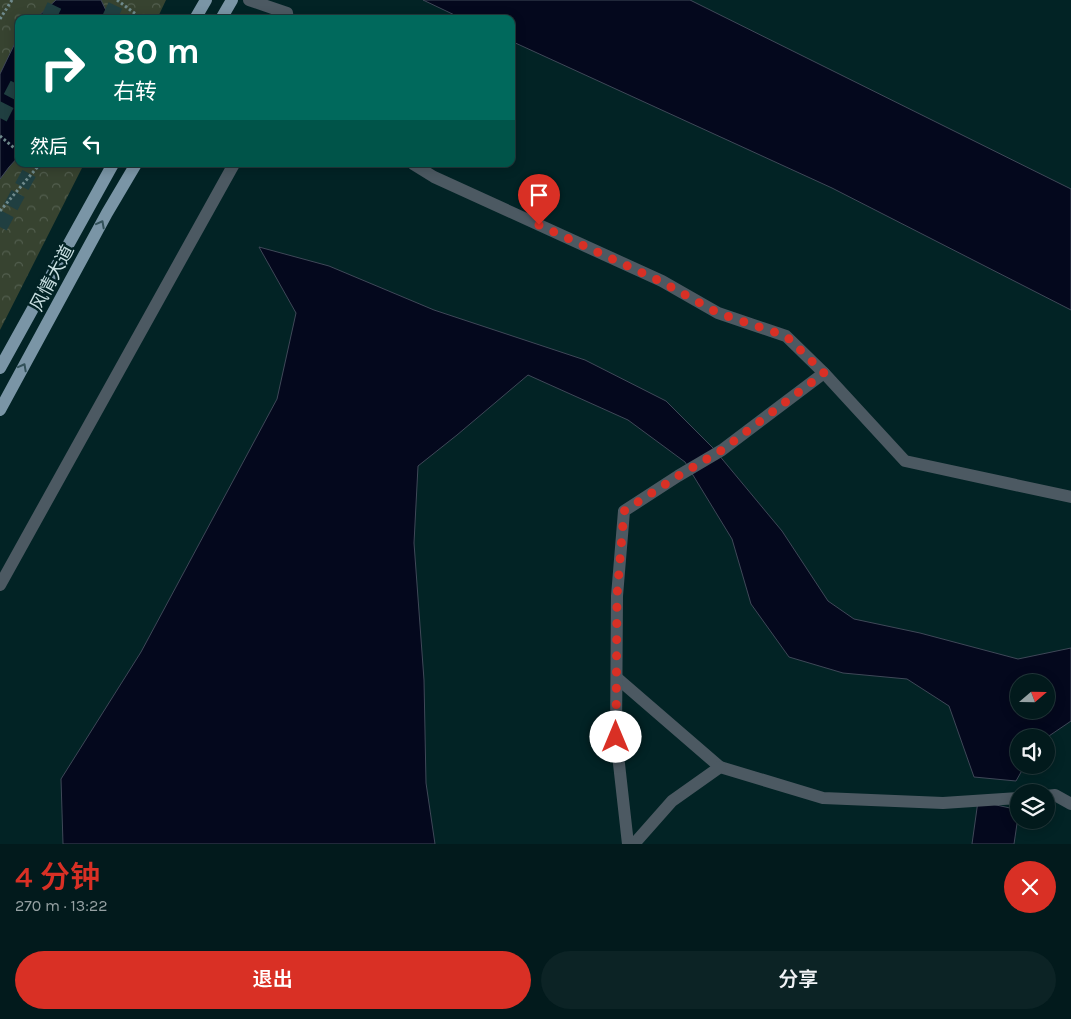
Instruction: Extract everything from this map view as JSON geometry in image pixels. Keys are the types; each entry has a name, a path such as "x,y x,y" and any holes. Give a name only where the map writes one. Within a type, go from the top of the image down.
{"main road":[{"path":"197,15 206,0"},
{"path":"223,15 232,0"},
{"name":"风情大道","path":"0,368 111,167"},
{"name":"风情大道","path":"0,410 134,167"}],"street":[{"path":"249,0 287,13 287,15"},
{"path":"0,585 232,167"},
{"path":"418,167 434,177 662,282 718,313 786,336 824,373 905,461 1071,497"},
{"path":"628,844 616,737 617,596 624,511 722,450 824,373"},
{"path":"617,678 720,767 823,798 943,803 1010,799"},
{"path":"634,844 672,801 720,767"},
{"path":"1055,795 1071,804"}],"path":[{"path":"0,18 12,0"},
{"path":"117,0 137,15"},
{"path":"0,136 15,149"},
{"path":"0,211 38,167"}],"green space":[{"path":"0,0 166,0 159,15 15,15 15,167 82,167 0,330"}],"water":[{"path":"56,0 101,0 108,15 39,15"},
{"path":"423,0 690,0 1071,189 1071,310 832,188 515,43 515,15 455,15"},
{"path":"15,43 15,160 0,179 0,74"},
{"path":"259,247 329,266 434,310 585,360 666,401 713,448 782,531 828,601 854,619 920,633 1018,659 1071,648 1071,721 1055,732 1055,729 1010,729 1010,774 1020,774 1016,781 974,777 949,706 907,679 843,673 789,657 751,604 732,539 685,462 628,420 528,375 418,466 414,543 424,680 426,783 435,844 63,844 61,779 141,652 277,399 296,313"},
{"path":"978,801 1010,808 1010,829 1016,829 1014,844 972,844"}],"tunnel":[{"path":"50,15 57,0"},
{"path":"111,15 118,0"},
{"path":"0,118 15,89"},
{"path":"0,227 32,167"}],"route":[{"path":"539,225 662,282 718,313 786,336 824,373 722,450 624,511 617,596 616,737"}]}
